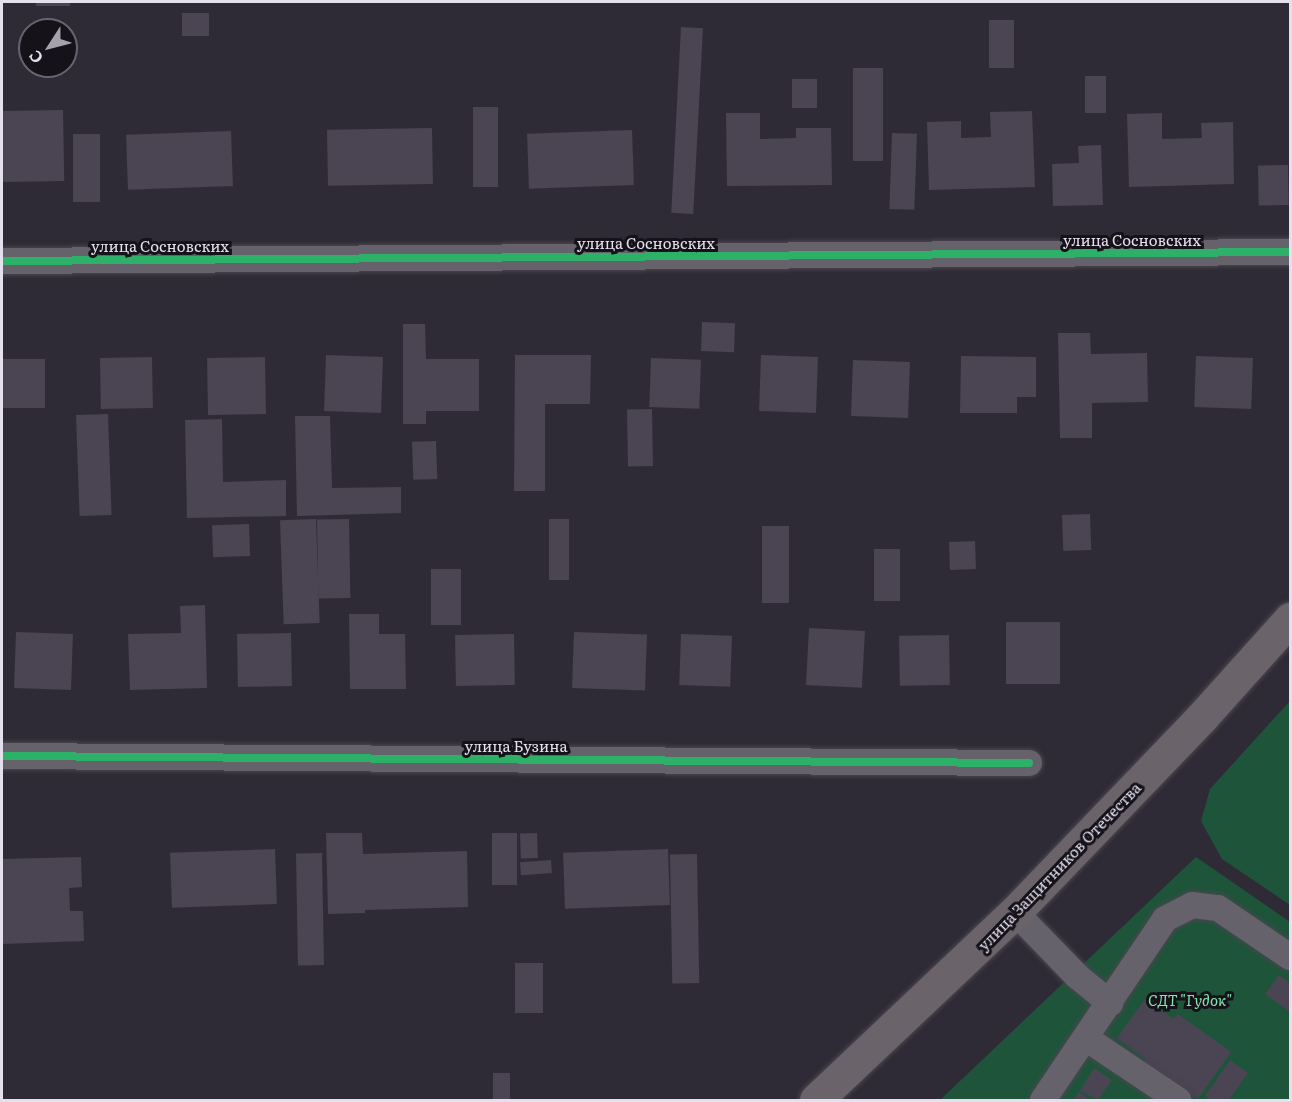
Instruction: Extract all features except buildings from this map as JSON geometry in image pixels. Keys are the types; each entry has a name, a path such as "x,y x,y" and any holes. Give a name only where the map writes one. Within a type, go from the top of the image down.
{"main road":[{"name":"улица Защитников Отечества","path":"816,1101 1015,912 1203,717 1290,619"}],"street":[{"name":"улица Сосновских","path":"2,261 1290,252"},
{"name":"улица Бузина","path":"2,756 1029,763"},
{"path":"1043,1101 1166,919 1192,905 1218,908 1290,957"},
{"path":"1015,912 1077,976 1110,1003"},
{"path":"1087,1038 1178,1101"}],"green space":[{"path":"1290,701 1290,905 1222,859 1201,821 1210,789"},
{"name":"СДТ \"Гудок\"","path":"1196,857 1290,922 1290,1100 940,1100"}],"cycle path":[{"path":"2,261 1290,252"},
{"path":"2,756 1029,763"}]}
